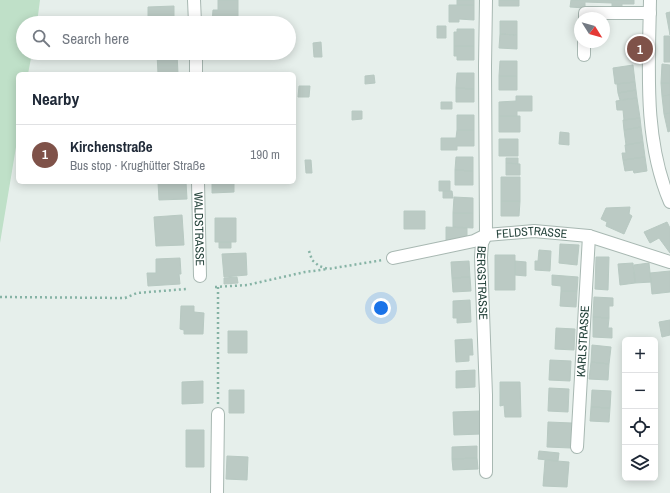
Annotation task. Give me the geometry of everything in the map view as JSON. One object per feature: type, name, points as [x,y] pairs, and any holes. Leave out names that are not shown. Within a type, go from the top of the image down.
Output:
[{"type":"street","points":[[194,0],[195,16]]},
{"type":"street","name":"BERGSTRASSE","points":[[486,0],[484,66],[486,235],[482,243],[481,256],[486,395],[486,472]]},
{"type":"street","points":[[650,0],[649,99],[652,130],[657,161],[670,202]]},
{"type":"street","points":[[610,13],[650,13]]},
{"type":"street","points":[[584,48],[584,55]]},
{"type":"street","points":[[196,60],[196,72]]},
{"type":"street","name":"WALDSTRASSE","points":[[198,184],[200,276]]},
{"type":"street","name":"FELDSTRASSE","points":[[393,258],[474,242],[486,235],[534,231],[589,236],[670,262]]},
{"type":"street","name":"KARLSTRASSE","points":[[577,447],[589,236]]},
{"type":"street","points":[[217,493],[218,414]]},
{"type":"path","points":[[309,251],[312,260],[318,266],[328,270]]},
{"type":"path","points":[[218,414],[217,287],[247,285],[305,272],[328,270],[393,258]]},
{"type":"path","points":[[0,298],[125,298],[137,293],[186,289]]},
{"type":"green space","points":[[0,0],[40,0],[38,16],[16,16],[16,60],[31,60],[28,72],[16,72],[16,147],[0,243]]},
{"type":"building","points":[[218,0],[238,0],[238,16],[212,16],[213,10],[218,10]]},
{"type":"building","points":[[457,0],[474,0],[474,5],[457,5]]},
{"type":"building","points":[[499,0],[519,0],[519,6],[499,6]]},
{"type":"building","points":[[571,0],[634,0],[634,4],[622,4],[622,10],[612,9],[612,3],[585,2],[585,8],[570,7]]},
{"type":"building","points":[[449,5],[474,5],[474,20],[459,19],[459,22],[449,22]]},
{"type":"building","points":[[174,6],[174,16],[148,16],[148,7]]},
{"type":"building","points":[[670,12],[670,35],[666,13]]},
{"type":"building","points":[[500,21],[517,21],[517,35],[500,34]]},
{"type":"building","points":[[437,26],[446,26],[446,38],[437,38]]},
{"type":"building","points":[[457,29],[474,29],[474,46],[454,46],[454,32],[457,32]]},
{"type":"building","points":[[500,34],[517,35],[517,49],[499,48]]},
{"type":"building","points":[[664,36],[670,36],[670,62],[664,62]]},
{"type":"building","points":[[321,42],[322,57],[314,57],[313,43]]},
{"type":"building","points":[[454,46],[474,46],[474,60],[457,60],[457,56],[454,56]]},
{"type":"building","points":[[157,60],[177,60],[178,72],[158,72]]},
{"type":"building","points":[[500,61],[517,61],[517,76],[499,76]]},
{"type":"building","points":[[662,64],[670,65],[670,83],[661,83]]},
{"type":"building","points":[[633,65],[635,82],[615,84],[613,68]]},
{"type":"building","points":[[457,73],[474,73],[474,89],[456,88]]},
{"type":"building","points":[[374,75],[375,83],[365,84],[365,76]]},
{"type":"building","points":[[499,76],[517,76],[517,90],[499,90]]},
{"type":"building","points":[[635,82],[636,90],[618,93],[617,84]]},
{"type":"building","points":[[661,83],[670,83],[670,95],[662,96]]},
{"type":"building","points":[[299,86],[310,86],[309,97],[298,97]]},
{"type":"building","points":[[456,88],[474,89],[474,102],[456,102]]},
{"type":"building","points":[[636,90],[637,98],[620,100],[618,93]]},
{"type":"building","points":[[670,95],[670,113],[664,114],[662,96]]},
{"type":"building","points":[[516,96],[532,96],[532,111],[517,111],[517,116],[499,116],[499,102],[516,101]]},
{"type":"building","points":[[637,98],[640,118],[624,120],[623,110],[617,110],[616,101]]},
{"type":"building","points":[[441,102],[452,102],[452,109],[441,109]]},
{"type":"building","points":[[352,111],[362,111],[362,119],[352,120]]},
{"type":"building","points":[[670,113],[670,131],[668,132],[664,114]]},
{"type":"building","points":[[457,115],[474,115],[474,130],[457,130]]},
{"type":"building","points":[[499,116],[520,116],[520,132],[499,132]]},
{"type":"building","points":[[640,118],[641,127],[624,130],[623,120]]},
{"type":"building","points":[[641,127],[643,142],[626,145],[624,130]]},
{"type":"building","points":[[457,130],[474,130],[474,146],[457,146],[457,150],[441,150],[441,138],[456,138]]},
{"type":"building","points":[[560,132],[569,133],[569,145],[559,144]]},
{"type":"building","points":[[499,139],[518,139],[518,156],[499,156]]},
{"type":"building","points":[[643,142],[645,157],[623,160],[622,153],[626,153],[625,145]]},
{"type":"building","points":[[456,157],[473,157],[473,171],[455,170]]},
{"type":"building","points":[[645,157],[647,171],[634,173],[633,170],[625,171],[623,160]]},
{"type":"building","points":[[506,158],[518,158],[518,164],[506,163]]},
{"type":"building","points":[[305,160],[311,160],[312,173],[306,173]]},
{"type":"building","points":[[506,163],[520,164],[520,175],[506,175]]},
{"type":"building","points":[[455,170],[473,171],[473,185],[455,185]]},
{"type":"building","points":[[501,177],[520,177],[520,201],[501,201]]},
{"type":"building","points":[[439,181],[450,181],[450,191],[439,191]]},
{"type":"building","points":[[158,184],[186,184],[187,199],[159,200]]},
{"type":"building","points":[[212,184],[234,184],[234,192],[212,193]]},
{"type":"building","points":[[443,191],[452,191],[453,198],[443,198]]},
{"type":"building","points":[[454,197],[473,198],[473,213],[453,213]]},
{"type":"building","points":[[501,201],[520,201],[519,216],[501,216]]},
{"type":"building","points":[[630,207],[629,214],[632,216],[624,234],[606,226],[607,222],[601,219],[606,208]]},
{"type":"building","points":[[404,211],[425,211],[425,229],[404,229]]},
{"type":"building","points":[[453,213],[473,213],[473,228],[453,227]]},
{"type":"building","points":[[182,215],[184,245],[156,246],[154,217]]},
{"type":"building","points":[[215,218],[236,218],[236,242],[215,242]]},
{"type":"building","points":[[667,222],[670,228],[670,253],[659,238],[650,243],[644,232]]},
{"type":"building","points":[[446,227],[467,228],[467,238],[455,241],[455,239],[446,240]]},
{"type":"building","points":[[219,242],[231,242],[231,248],[219,248]]},
{"type":"building","points":[[560,244],[579,245],[577,265],[559,263]]},
{"type":"building","points":[[539,250],[551,251],[550,271],[535,270],[535,261],[538,261]]},
{"type":"building","points":[[246,253],[247,275],[224,277],[222,254]]},
{"type":"building","points":[[495,255],[515,255],[515,290],[495,290]]},
{"type":"building","points":[[596,257],[609,257],[608,290],[595,289]]},
{"type":"building","points":[[180,258],[180,284],[148,286],[147,273],[156,273],[156,259]]},
{"type":"building","points":[[469,261],[470,277],[452,278],[451,262]]},
{"type":"building","points":[[515,261],[526,262],[526,276],[515,275]]},
{"type":"building","points":[[633,263],[635,283],[620,285],[618,264]]},
{"type":"building","points":[[649,263],[651,282],[635,283],[634,265]]},
{"type":"building","points":[[670,271],[670,292],[652,294],[650,273]]},
{"type":"building","points":[[552,275],[578,277],[577,291],[561,291],[561,286],[552,285]]},
{"type":"building","points":[[237,277],[238,283],[224,284],[224,278]]},
{"type":"building","points":[[470,277],[471,291],[453,292],[452,278]]},
{"type":"building","points":[[561,291],[577,291],[576,307],[560,306]]},
{"type":"building","points":[[594,297],[613,298],[613,306],[609,306],[609,318],[593,317]]},
{"type":"building","points":[[470,300],[471,322],[457,323],[457,318],[453,318],[453,301]]},
{"type":"building","points":[[181,306],[194,306],[194,312],[204,313],[203,334],[184,334],[184,330],[180,329]]},
{"type":"building","points":[[593,317],[609,318],[608,328],[612,328],[612,338],[593,337]]},
{"type":"building","points":[[670,320],[670,335],[662,337],[659,322]]},
{"type":"building","points":[[556,328],[575,329],[574,350],[555,349]]},
{"type":"building","points":[[228,331],[247,331],[247,353],[228,353]]},
{"type":"building","points":[[472,339],[473,355],[469,355],[469,361],[456,362],[455,340]]},
{"type":"building","points":[[592,345],[611,347],[609,364],[591,362]]},
{"type":"building","points":[[550,360],[571,361],[570,381],[549,380]]},
{"type":"building","points":[[591,362],[609,364],[608,380],[589,379]]},
{"type":"building","points":[[475,370],[475,387],[456,388],[456,371]]},
{"type":"building","points":[[203,381],[203,403],[182,404],[182,382]]},
{"type":"building","points":[[500,382],[520,382],[521,417],[505,417],[504,405],[500,406]]},
{"type":"building","points":[[549,388],[569,389],[568,412],[548,411]]},
{"type":"building","points":[[229,390],[244,390],[244,413],[229,413]]},
{"type":"building","points":[[592,390],[611,391],[610,408],[591,407]]},
{"type":"building","points":[[591,407],[610,408],[609,422],[590,421]]},
{"type":"building","points":[[480,411],[481,434],[454,435],[453,412]]},
{"type":"building","points":[[548,422],[572,423],[571,448],[547,447]]},
{"type":"building","points":[[186,430],[204,430],[204,467],[186,467]]},
{"type":"building","points":[[477,446],[477,458],[452,459],[452,447]]},
{"type":"building","points":[[539,451],[559,453],[558,461],[538,459]]},
{"type":"building","points":[[227,456],[248,457],[247,480],[226,479]]},
{"type":"building","points":[[477,458],[478,469],[453,470],[452,459]]},
{"type":"building","points":[[545,460],[569,462],[567,487],[543,486]]},
{"type":"place","name":"Kirchenstraße","points":[[640,49]]}]
